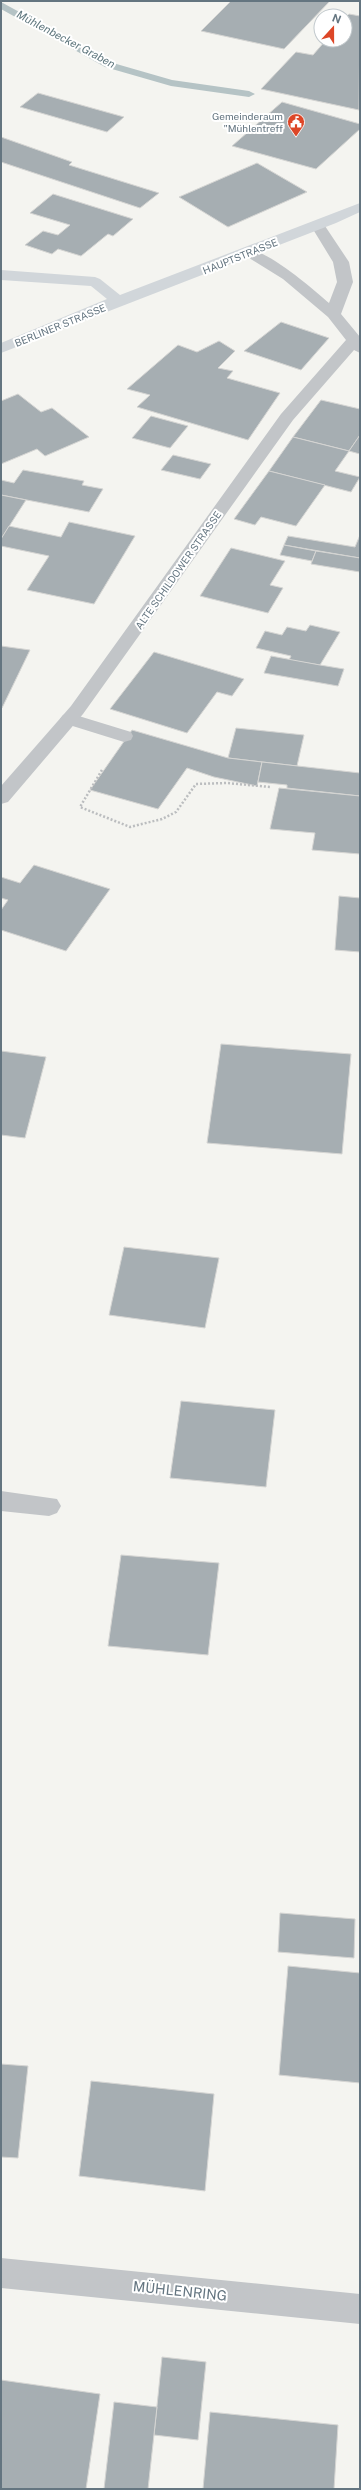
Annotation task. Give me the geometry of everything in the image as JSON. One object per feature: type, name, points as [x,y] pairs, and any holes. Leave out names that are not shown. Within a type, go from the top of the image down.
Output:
[{"type":"main road","name":"HAUPTSTRASSE","points":[[118,301],[249,253],[318,226],[360,207]]},
{"type":"main road","points":[[1,275],[95,282],[118,301]]},
{"type":"main road","name":"BERLINER STRASSE","points":[[1,348],[118,301]]},
{"type":"street","points":[[318,226],[341,262],[345,282],[333,314]]},
{"type":"street","points":[[249,253],[288,276],[333,314],[357,344]]},
{"type":"street","name":"ALTE SCHILDOWER STRASSE","points":[[1,798],[69,719],[123,648],[288,417],[357,344]]},
{"type":"street","points":[[69,719],[124,736]]},
{"type":"street","points":[[1,1501],[49,1506]]},
{"type":"street","name":"MÜHLENRING","points":[[1,2273],[360,2309]]},
{"type":"path","points":[[124,736],[80,807],[130,827],[162,820],[176,812],[196,784],[227,783],[270,786]]},
{"type":"building","points":[[231,1],[330,1],[323,8],[313,8],[313,19],[284,49],[201,31]]},
{"type":"building","points":[[353,15],[360,16],[359,110],[261,89],[296,52],[313,55],[319,48],[353,48]]},
{"type":"building","points":[[38,93],[124,117],[107,132],[20,107]]},
{"type":"building","name":"Gemeinderaum \"Mühlentreff","points":[[282,102],[360,124],[360,129],[316,169],[232,146]]},
{"type":"building","points":[[1,137],[72,162],[69,165],[159,193],[140,208],[1,162]]},
{"type":"building","points":[[257,163],[307,192],[228,227],[179,197]]},
{"type":"building","points":[[53,194],[133,219],[113,236],[108,234],[81,256],[58,249],[52,254],[25,245],[43,231],[58,235],[70,225],[30,213]]},
{"type":"building","points":[[281,322],[329,338],[301,370],[244,351]]},
{"type":"building","points":[[219,341],[235,351],[218,368],[233,371],[227,378],[280,393],[248,440],[137,407],[150,395],[127,389],[178,345],[197,352]]},
{"type":"building","points":[[18,394],[41,412],[52,408],[89,437],[45,456],[37,449],[1,464],[1,401]]},
{"type":"building","points":[[321,400],[360,409],[360,435],[349,451],[293,437]]},
{"type":"building","points":[[151,416],[188,426],[170,448],[132,438]]},
{"type":"building","points":[[360,435],[360,454],[349,451]]},
{"type":"building","points":[[293,437],[349,451],[335,471],[360,477],[351,492],[269,471]]},
{"type":"building","points":[[173,455],[211,464],[200,479],[161,470]]},
{"type":"building","points":[[23,470],[84,481],[82,485],[103,489],[89,512],[1,495],[1,480],[14,483]]},
{"type":"building","points":[[269,471],[325,485],[296,526],[261,517],[255,525],[234,519]]},
{"type":"building","points":[[1,495],[26,500],[1,539]]},
{"type":"building","points":[[69,522],[135,536],[94,604],[27,590],[49,556],[1,546],[1,539],[9,526],[61,537]]},
{"type":"building","points":[[360,535],[360,558],[284,545],[288,536],[355,547]]},
{"type":"building","points":[[284,545],[316,551],[312,561],[280,555]]},
{"type":"building","points":[[231,548],[285,561],[270,585],[283,588],[268,613],[200,596]]},
{"type":"building","points":[[316,551],[360,558],[360,572],[311,564]]},
{"type":"building","points":[[310,625],[340,632],[320,665],[289,660],[291,656],[256,648],[265,631],[282,635],[287,627],[306,631]]},
{"type":"building","points":[[1,646],[30,650],[2,708],[1,708]]},
{"type":"building","points":[[154,652],[244,679],[232,696],[217,692],[187,733],[110,709]]},
{"type":"building","points":[[271,656],[344,669],[338,686],[264,673]]},
{"type":"building","points":[[236,728],[304,735],[297,766],[228,758]]},
{"type":"building","points":[[132,730],[228,758],[262,762],[257,786],[214,777],[187,768],[158,809],[90,790]]},
{"type":"building","points":[[262,762],[360,773],[360,796],[287,788],[287,785],[258,782]]},
{"type":"building","points":[[279,788],[360,796],[360,854],[312,850],[315,833],[270,829]]},
{"type":"building","points":[[34,865],[110,889],[66,951],[1,930],[1,910],[8,900],[1,898],[1,877],[20,883]]},
{"type":"building","points":[[339,896],[360,898],[360,952],[335,950]]},
{"type":"building","points":[[221,1044],[351,1054],[342,1154],[207,1143]]},
{"type":"building","points":[[1,1051],[46,1057],[25,1138],[1,1135]]},
{"type":"building","points":[[124,1247],[219,1258],[205,1328],[109,1315]]},
{"type":"building","points":[[181,1401],[275,1410],[266,1487],[170,1478]]},
{"type":"building","points":[[121,1555],[219,1563],[208,1655],[108,1646]]},
{"type":"building","points":[[280,1913],[355,1919],[354,1958],[278,1952]]},
{"type":"building","points":[[288,1966],[360,1973],[360,2083],[279,2075]]},
{"type":"building","points":[[1,2064],[28,2066],[18,2158],[1,2157]]},
{"type":"building","points":[[91,2081],[214,2094],[205,2191],[79,2176]]},
{"type":"building","points":[[162,2357],[206,2362],[198,2440],[154,2435]]},
{"type":"building","points":[[1,2380],[100,2394],[86,2489],[1,2489]]},
{"type":"building","points":[[114,2402],[157,2407],[148,2489],[104,2489]]},
{"type":"building","points":[[210,2412],[338,2425],[334,2489],[203,2489]]},
{"type":"waterway","name":"Mühlenbecker Graben","points":[[1,5],[109,65],[171,83],[249,94]]},
{"type":"place","name":"Gemeinderaum \"Mühlentreff","points":[[296,137]]}]
